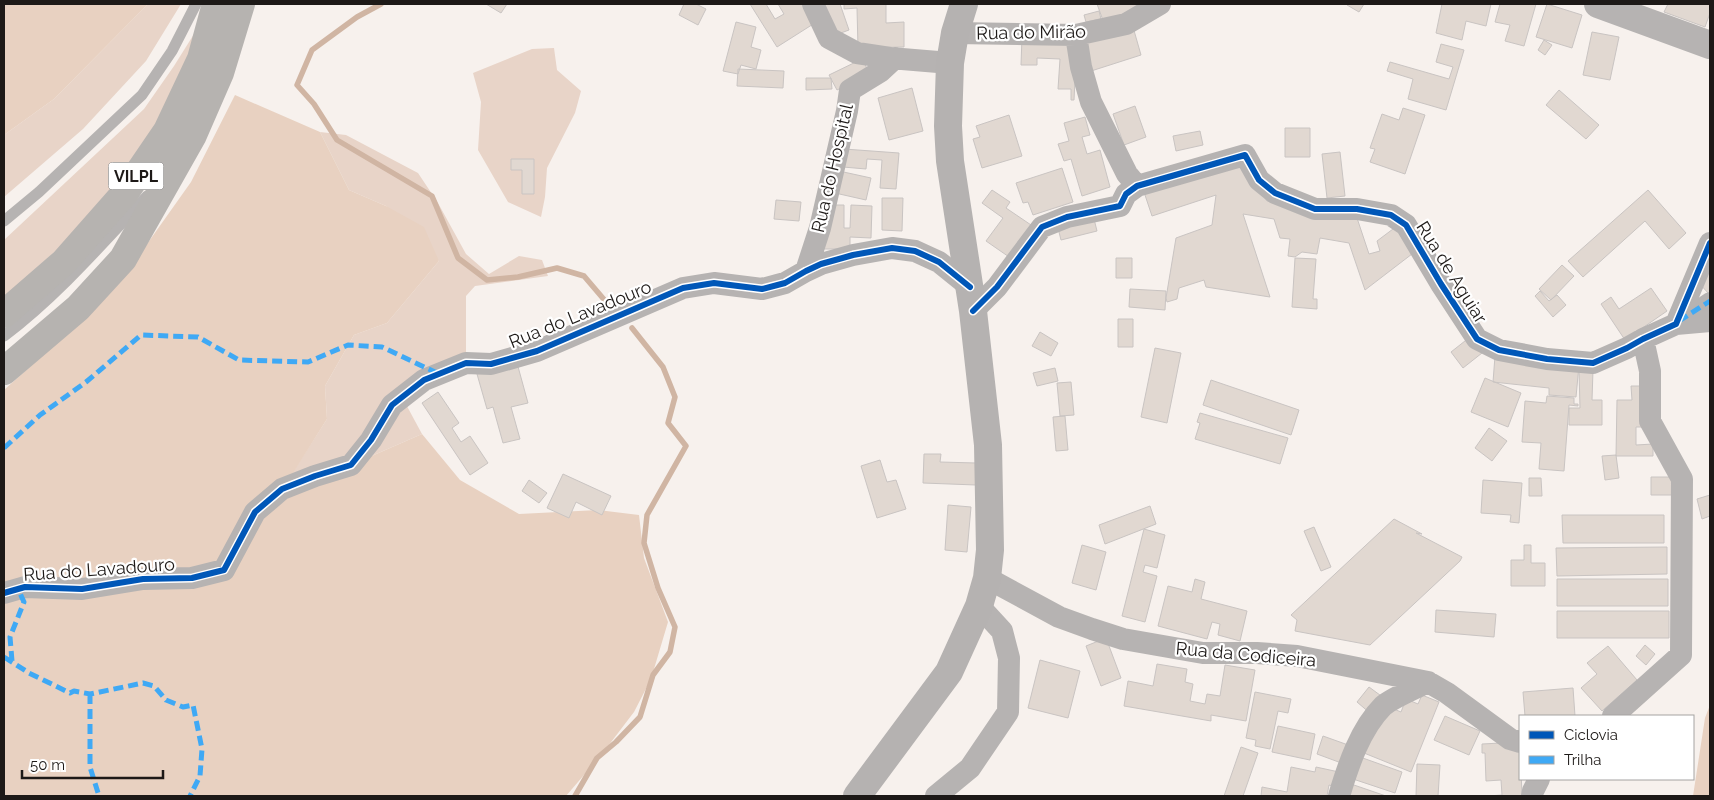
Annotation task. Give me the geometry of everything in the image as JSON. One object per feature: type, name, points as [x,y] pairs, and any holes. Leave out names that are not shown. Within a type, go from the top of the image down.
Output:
[{"type":"highway","name":"VILPL","points":[[4,314],[64,262],[124,194],[135,178],[167,130],[201,59],[216,4]]},
{"type":"highway","name":"VILPL","points":[[4,372],[78,308],[123,259],[174,166],[193,136],[220,73],[241,4]]},
{"type":"main road","points":[[857,796],[949,672],[980,606],[987,578],[990,550],[988,445],[971,299],[950,161],[948,126],[950,64],[954,33],[964,4]]},
{"type":"street","name":"Rua do Mirão","points":[[954,33],[1076,35],[1126,24],[1160,4]]},
{"type":"street","points":[[1598,4],[1710,45]]},
{"type":"street","points":[[813,5],[829,38],[857,53],[950,64]]},
{"type":"street","points":[[971,299],[983,302],[997,287],[1042,227],[1068,218],[1120,206],[1126,194],[1137,186],[1128,174],[1091,102],[1081,67],[1076,35]]},
{"type":"street","name":"Rua do Hospital","points":[[806,271],[820,228],[847,111],[850,90],[881,71],[896,58]]},
{"type":"street","name":"Rua de Aguiar","points":[[1137,186],[1245,155],[1259,180],[1275,193],[1315,209],[1357,209],[1391,215],[1406,225],[1477,339],[1499,350],[1547,359],[1593,362],[1676,324],[1710,321]]},
{"type":"street","points":[[1676,324],[1710,243]]},
{"type":"street","name":"Rua do Lavadouro","points":[[4,593],[25,588],[82,588],[143,579],[192,578],[224,570],[255,512],[282,489],[351,465],[371,440],[392,405],[424,380],[466,363],[491,364],[537,351],[683,288],[714,283],[762,289],[785,283],[821,264],[853,255],[892,248],[915,251],[939,262],[971,299]]},
{"type":"street","points":[[1676,324],[1710,301]]},
{"type":"street","points":[[1614,715],[1681,655],[1682,479],[1650,421],[1650,371],[1643,338]]},
{"type":"street","name":"Rua da Codiceira","points":[[987,578],[1059,617],[1092,630],[1123,639],[1203,653],[1257,653],[1297,656],[1428,682],[1447,693],[1510,739],[1519,742]]},
{"type":"street","points":[[936,796],[970,768],[1008,712],[1009,658],[1002,631],[980,606]]},
{"type":"street","points":[[1339,796],[1358,744],[1370,722],[1385,705],[1428,682]]},
{"type":"street","points":[[1532,796],[1532,791],[1538,780]]},
{"type":"lane","name":"VILPL","points":[[4,222],[65,168],[142,95],[172,51],[196,4]]},
{"type":"lane","name":"VILPL","points":[[4,336],[81,266],[174,166]]},
{"type":"shaded area","points":[[4,4],[148,4],[54,99],[4,135]]},
{"type":"shaded area","points":[[148,4],[181,4],[146,61],[83,129],[4,197],[4,135],[54,99]]},
{"type":"shaded area","points":[[204,18],[179,85],[139,158],[91,219],[4,298],[4,240],[144,109]]},
{"type":"shaded area","points":[[554,48],[557,70],[581,91],[575,113],[547,168],[545,197],[541,217],[508,202],[478,150],[481,102],[473,73],[532,49]]},
{"type":"shaded area","points":[[235,95],[320,132],[349,190],[386,206],[424,227],[439,261],[387,323],[354,335],[325,386],[327,419],[283,489],[351,465],[422,434],[460,480],[519,514],[598,510],[639,515],[644,558],[668,622],[651,679],[634,712],[602,754],[566,796],[4,796],[4,390],[61,339],[130,268],[191,182]]},
{"type":"shaded area","points":[[320,132],[346,135],[418,173],[438,203],[466,254],[489,274],[519,256],[542,260],[548,276],[475,286],[466,296],[466,363],[402,397],[422,434],[351,465],[282,489],[327,419],[325,386],[354,335],[387,323],[439,261],[386,206],[349,190]]},
{"type":"shaded area","points":[[1710,705],[1710,796],[1693,796],[1705,718]]},
{"type":"building","points":[[486,4],[507,4],[501,13]]},
{"type":"building","points":[[684,4],[696,4],[706,9],[698,25],[679,15]]},
{"type":"building","points":[[750,4],[766,4],[775,19],[784,14],[778,4],[807,4],[818,21],[777,47]]},
{"type":"building","points":[[819,4],[840,4],[849,30],[830,37]]},
{"type":"building","points":[[844,4],[886,4],[886,23],[904,22],[904,47],[858,48],[857,8],[844,9]]},
{"type":"building","points":[[1097,4],[1143,4],[1104,23]]},
{"type":"building","points":[[1348,4],[1364,4],[1359,12]]},
{"type":"building","points":[[1442,4],[1491,4],[1486,26],[1466,21],[1462,40],[1436,33]]},
{"type":"building","points":[[1500,4],[1536,4],[1524,46],[1505,41],[1510,25],[1495,22]]},
{"type":"building","points":[[1547,4],[1582,15],[1572,48],[1536,37]]},
{"type":"building","points":[[1668,4],[1710,4],[1710,13],[1705,27],[1664,12]]},
{"type":"building","points":[[1099,11],[1101,19],[1086,22],[1084,15]]},
{"type":"building","points":[[736,22],[756,27],[751,47],[761,50],[756,69],[741,65],[738,74],[723,71]]},
{"type":"building","points":[[1133,27],[1141,55],[1088,72],[1079,43]]},
{"type":"building","points":[[1592,32],[1619,37],[1610,80],[1583,75]]},
{"type":"building","points":[[1022,37],[1077,39],[1074,100],[1071,100],[1071,89],[1058,89],[1060,59],[1037,58],[1037,65],[1021,65]]},
{"type":"building","points":[[1544,40],[1552,45],[1545,55],[1538,50]]},
{"type":"building","points":[[1441,44],[1464,50],[1446,110],[1408,99],[1413,79],[1387,71],[1390,62],[1449,79],[1453,67],[1436,62]]},
{"type":"building","points":[[862,59],[870,74],[837,90],[829,75]]},
{"type":"building","points":[[738,69],[784,71],[783,88],[737,86]]},
{"type":"building","points":[[806,78],[831,78],[832,89],[806,90]]},
{"type":"building","points":[[912,88],[923,131],[889,140],[878,98]]},
{"type":"building","points":[[1559,90],[1599,125],[1586,139],[1546,105]]},
{"type":"building","points":[[1135,106],[1146,137],[1124,145],[1113,114]]},
{"type":"building","points":[[1403,108],[1425,115],[1405,174],[1370,162],[1375,149],[1370,148],[1382,114],[1399,120]]},
{"type":"building","points":[[1009,115],[1022,156],[982,168],[973,139],[980,137],[976,126]]},
{"type":"building","points":[[1085,117],[1090,135],[1082,137],[1087,154],[1100,150],[1110,187],[1082,196],[1071,159],[1064,161],[1058,144],[1069,141],[1064,123]]},
{"type":"building","points":[[1285,128],[1310,128],[1310,157],[1285,157]]},
{"type":"building","points":[[1200,131],[1203,145],[1176,151],[1173,136]]},
{"type":"building","points":[[844,149],[899,153],[896,189],[880,188],[882,160],[867,159],[866,169],[843,167]]},
{"type":"building","points":[[1340,152],[1345,196],[1327,198],[1322,154]]},
{"type":"building","points":[[511,159],[534,159],[534,194],[522,194],[522,170],[511,170]]},
{"type":"building","points":[[1237,161],[1267,201],[1356,215],[1369,254],[1380,251],[1377,241],[1401,223],[1412,254],[1365,290],[1349,243],[1320,238],[1317,254],[1302,252],[1295,257],[1288,256],[1290,239],[1280,238],[1274,219],[1243,214],[1270,297],[1206,287],[1204,280],[1179,288],[1177,299],[1167,302],[1166,298],[1176,238],[1212,225],[1216,195],[1152,216],[1144,192]]},
{"type":"building","points":[[1062,168],[1073,202],[1033,215],[1028,202],[1023,203],[1016,183]]},
{"type":"building","points":[[839,171],[871,178],[866,200],[835,193]]},
{"type":"building","points":[[992,190],[1010,202],[1006,208],[1034,227],[1012,259],[986,241],[1003,218],[982,203]]},
{"type":"building","points":[[1648,190],[1686,233],[1669,249],[1645,221],[1583,277],[1568,261]]},
{"type":"building","points":[[882,198],[903,198],[902,231],[882,230]]},
{"type":"building","points":[[776,200],[801,202],[799,221],[774,219]]},
{"type":"building","points":[[824,205],[844,205],[844,228],[850,228],[851,205],[872,206],[871,238],[850,237],[850,249],[823,249]]},
{"type":"building","points":[[1093,215],[1097,231],[1061,240],[1057,224]]},
{"type":"building","points":[[1710,254],[1710,295],[1697,281]]},
{"type":"building","points":[[1116,258],[1132,258],[1132,278],[1116,278]]},
{"type":"building","points":[[1295,258],[1316,259],[1313,299],[1317,299],[1317,309],[1292,307]]},
{"type":"building","points":[[1562,265],[1574,276],[1551,300],[1539,289]]},
{"type":"building","points":[[1651,288],[1667,311],[1625,340],[1601,304],[1611,297],[1619,309]]},
{"type":"building","points":[[1130,289],[1166,291],[1165,310],[1129,307]]},
{"type":"building","points":[[1540,291],[1549,301],[1557,295],[1566,305],[1553,317],[1535,296]]},
{"type":"building","points":[[1118,319],[1133,319],[1133,347],[1118,347]]},
{"type":"building","points":[[1040,332],[1058,343],[1051,356],[1032,346]]},
{"type":"building","points":[[1470,337],[1482,353],[1463,368],[1451,352]]},
{"type":"building","points":[[1155,348],[1181,353],[1167,423],[1141,417]]},
{"type":"building","points":[[1495,356],[1579,365],[1576,397],[1549,395],[1549,388],[1493,382]]},
{"type":"building","points":[[517,363],[528,403],[511,407],[520,439],[503,443],[493,407],[487,409],[477,374]]},
{"type":"building","points":[[1055,368],[1058,381],[1037,386],[1033,373]]},
{"type":"building","points":[[1579,370],[1593,370],[1592,400],[1602,400],[1602,425],[1569,425],[1569,408],[1580,408]]},
{"type":"building","points":[[1485,378],[1521,393],[1508,427],[1471,412]]},
{"type":"building","points":[[1211,380],[1299,410],[1291,435],[1203,405]]},
{"type":"building","points":[[1071,382],[1074,415],[1060,416],[1057,383]]},
{"type":"building","points":[[1631,386],[1645,386],[1644,427],[1636,427],[1636,445],[1653,444],[1653,456],[1616,456],[1617,400],[1632,400]]},
{"type":"building","points":[[438,392],[459,423],[452,428],[461,442],[470,436],[488,463],[470,475],[422,403]]},
{"type":"building","points":[[1547,396],[1574,398],[1574,404],[1578,404],[1578,406],[1569,405],[1564,471],[1539,469],[1541,443],[1522,442],[1525,401],[1546,403]]},
{"type":"building","points":[[1200,413],[1288,438],[1280,464],[1195,439],[1200,423],[1197,422]]},
{"type":"building","points":[[1065,416],[1068,450],[1056,451],[1053,417]]},
{"type":"building","points":[[1489,428],[1507,441],[1492,461],[1475,448]]},
{"type":"building","points":[[924,454],[941,454],[940,462],[976,463],[976,485],[923,483]]},
{"type":"building","points":[[1616,455],[1619,478],[1605,480],[1602,456]]},
{"type":"building","points":[[880,460],[887,482],[896,480],[906,509],[877,518],[861,466]]},
{"type":"building","points":[[563,474],[611,496],[602,515],[576,502],[569,518],[547,508]]},
{"type":"building","points":[[1651,477],[1674,477],[1674,495],[1651,495]]},
{"type":"building","points":[[1529,478],[1541,478],[1542,496],[1529,496]]},
{"type":"building","points":[[529,480],[547,493],[539,503],[522,491]]},
{"type":"building","points":[[1483,480],[1522,483],[1519,523],[1510,522],[1511,515],[1481,513]]},
{"type":"building","points":[[1710,495],[1710,516],[1702,519],[1697,499]]},
{"type":"building","points":[[948,505],[971,507],[967,552],[945,550]]},
{"type":"building","points":[[1150,506],[1156,524],[1105,544],[1099,525]]},
{"type":"building","points":[[1562,515],[1664,515],[1664,543],[1563,543]]},
{"type":"building","points":[[1394,519],[1462,557],[1460,561],[1370,645],[1295,631],[1297,620],[1291,615]]},
{"type":"building","points":[[1314,527],[1331,567],[1321,571],[1304,531]]},
{"type":"building","points":[[1144,529],[1165,535],[1157,568],[1145,565],[1143,572],[1157,576],[1145,622],[1122,616]]},
{"type":"building","points":[[1082,545],[1106,552],[1096,590],[1072,583]]},
{"type":"building","points":[[1524,545],[1531,545],[1531,563],[1545,563],[1545,586],[1511,586],[1511,560],[1524,560]]},
{"type":"building","points":[[1667,547],[1667,574],[1557,576],[1556,548]]},
{"type":"building","points":[[1195,579],[1205,582],[1201,599],[1247,611],[1240,641],[1218,635],[1220,624],[1212,622],[1207,639],[1158,626],[1168,586],[1192,592]]},
{"type":"building","points":[[1557,579],[1668,579],[1668,606],[1557,606]]},
{"type":"building","points":[[1436,610],[1496,614],[1494,637],[1435,632]]},
{"type":"building","points":[[1557,611],[1669,611],[1669,638],[1557,638]]},
{"type":"building","points":[[1106,638],[1121,678],[1101,686],[1086,646]]},
{"type":"building","points":[[1645,645],[1655,654],[1646,665],[1636,656]]},
{"type":"building","points":[[1608,646],[1637,680],[1602,711],[1581,688],[1597,674],[1587,663]]},
{"type":"building","points":[[1040,660],[1080,671],[1068,718],[1028,708]]},
{"type":"building","points":[[1157,664],[1187,669],[1185,682],[1193,684],[1190,701],[1205,704],[1207,694],[1220,696],[1225,665],[1255,670],[1246,721],[1211,715],[1211,721],[1124,706],[1128,681],[1153,686]]},
{"type":"building","points":[[1369,687],[1384,698],[1371,714],[1357,702]]},
{"type":"building","points":[[1573,688],[1575,715],[1525,715],[1523,692]]},
{"type":"building","points":[[1255,692],[1291,699],[1288,713],[1278,711],[1270,749],[1255,746],[1256,740],[1246,738]]},
{"type":"building","points":[[1422,695],[1439,702],[1411,772],[1364,753],[1384,705],[1401,712],[1406,699],[1418,704]]},
{"type":"building","points":[[1445,716],[1480,731],[1469,755],[1434,740]]},
{"type":"building","points":[[1278,726],[1315,734],[1310,760],[1272,752]]},
{"type":"building","points":[[1323,736],[1351,746],[1344,764],[1317,754]]},
{"type":"building","points":[[1519,742],[1519,780],[1521,780],[1522,796],[1488,796],[1502,795],[1501,780],[1486,781],[1485,753],[1482,753],[1482,744]]},
{"type":"building","points":[[1241,747],[1258,753],[1243,796],[1224,796]]},
{"type":"building","points":[[1360,757],[1402,772],[1395,793],[1353,779]]},
{"type":"building","points":[[1417,764],[1440,765],[1438,796],[1416,796]]},
{"type":"building","points":[[1291,767],[1315,772],[1316,767],[1339,772],[1336,787],[1329,785],[1327,796],[1261,796],[1262,787],[1287,792]]},
{"type":"building","points":[[1351,784],[1386,796],[1347,796]]},
{"type":"waterway","points":[[381,4],[357,17],[312,50],[297,85],[314,104],[337,140],[432,196],[458,258],[487,280],[518,277],[557,268],[584,276],[607,303]]},
{"type":"waterway","points":[[575,796],[597,758],[616,742],[640,717],[653,675],[670,652],[675,627],[658,588],[644,543],[647,515],[686,446],[668,423],[675,397],[663,367],[632,328]]},
{"type":"marked path","points":[[1679,321],[1710,301]]},
{"type":"marked path","points":[[4,448],[40,415],[86,382],[141,335],[198,337],[239,360],[308,362],[348,345],[382,347],[439,374]]},
{"type":"marked path","points":[[12,661],[10,637],[24,602],[18,589]]},
{"type":"marked path","points":[[4,657],[29,673],[70,693],[74,691],[90,694],[143,683],[154,686],[166,700],[183,707],[193,705],[202,749],[200,776],[190,796]]},
{"type":"marked path","points":[[90,694],[90,767],[99,796]]},
{"type":"cycle path","points":[[973,311],[997,287],[1042,227],[1067,217],[1120,206],[1126,194],[1137,186],[1245,155],[1259,180],[1275,193],[1315,209],[1357,209],[1391,215],[1406,225],[1477,339],[1499,350],[1547,359],[1593,363],[1676,324],[1710,243]]},
{"type":"cycle path","points":[[4,593],[25,587],[82,589],[143,579],[192,578],[224,570],[255,512],[282,489],[351,465],[371,440],[392,405],[424,380],[466,363],[491,364],[537,351],[683,288],[714,283],[762,289],[785,283],[821,264],[853,255],[892,248],[915,251],[939,262],[970,287]]}]
